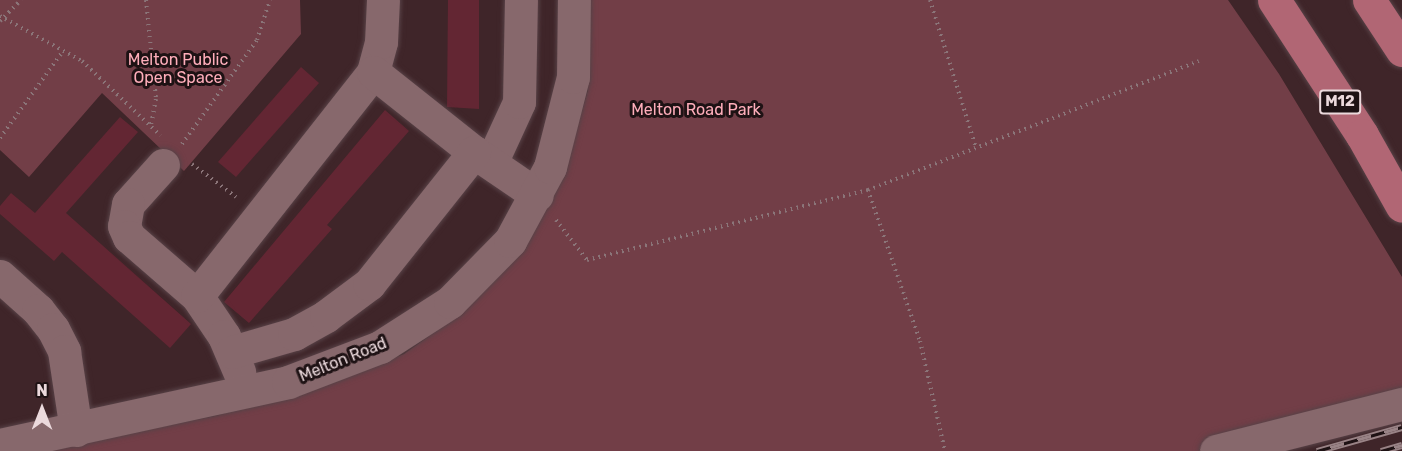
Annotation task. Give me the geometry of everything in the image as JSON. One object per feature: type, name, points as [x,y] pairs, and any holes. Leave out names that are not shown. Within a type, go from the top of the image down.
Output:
[{"type":"main road","name":"M12","points":[[1274,0],[1362,135],[1402,206]]},
{"type":"main road","points":[[1369,0],[1402,50]]},
{"type":"street","points":[[197,296],[373,72],[381,42],[383,0]]},
{"type":"street","points":[[232,352],[294,334],[326,316],[369,284],[482,158],[519,102],[521,0]]},
{"type":"street","name":"Melton Road","points":[[0,445],[246,393],[354,359],[428,319],[491,262],[510,241],[537,195],[568,109],[576,44],[574,0]]},
{"type":"street","points":[[373,72],[482,158],[537,195]]},
{"type":"street","points":[[170,158],[128,204],[124,226],[129,237],[197,296],[232,352],[246,393]]},
{"type":"street","points":[[0,276],[38,310],[53,329],[63,351],[76,430]]},
{"type":"street","points":[[1216,451],[1402,404]]},
{"type":"path","points":[[21,0],[1,18],[82,61],[151,126],[170,158],[261,216]]},
{"type":"path","points":[[146,0],[156,99],[151,126]]},
{"type":"path","points":[[170,158],[257,40],[270,0]]},
{"type":"path","points":[[930,0],[976,147]]},
{"type":"path","points":[[0,138],[63,51]]},
{"type":"path","points":[[537,195],[586,260],[868,190],[1199,61]]},
{"type":"path","points":[[868,190],[920,341],[945,451]]},
{"type":"green space","name":"Melton Public Open Space","points":[[0,0],[300,0],[301,34],[184,171],[102,93],[29,177],[0,150]]},
{"type":"green space","name":"Melton Road Park","points":[[591,0],[1228,0],[1279,74],[1402,277],[1402,417],[1283,451],[40,451],[215,416],[333,383],[404,354],[466,310],[511,262],[571,149],[588,90]]},
{"type":"building","points":[[448,0],[479,0],[479,109],[447,107]]},
{"type":"building","points":[[301,67],[319,83],[236,177],[218,162]]},
{"type":"building","points":[[385,110],[409,131],[327,225],[332,229],[249,323],[224,302]]},
{"type":"building","points":[[120,117],[138,132],[66,213],[191,324],[170,348],[62,252],[54,261],[0,214],[0,206],[11,193],[35,213]]},
{"type":"railway","points":[[1317,451],[1402,427]]},
{"type":"railway","points":[[1381,451],[1402,445]]}]
